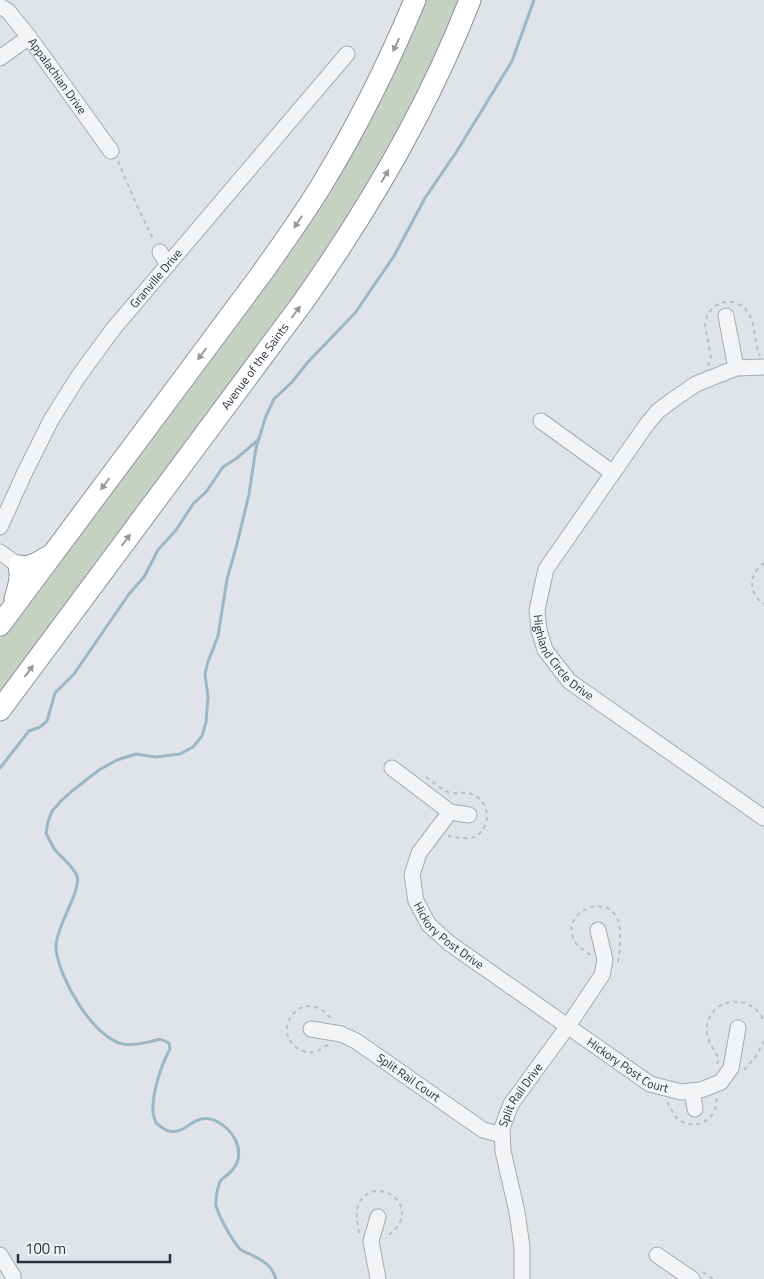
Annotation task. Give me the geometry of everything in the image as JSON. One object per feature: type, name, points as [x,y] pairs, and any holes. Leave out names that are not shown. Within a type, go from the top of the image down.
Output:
[{"type":"highway","points":[[0,625],[294,228],[352,133],[378,84],[415,0]]},
{"type":"highway","name":"Avenue of the Saints","points":[[0,710],[335,257],[379,187],[415,122],[444,63],[470,0]]},
{"type":"highway","points":[[14,607],[21,578],[19,566],[29,567],[53,553]]},
{"type":"street","name":"Appalachian Drive","points":[[0,6],[8,11],[29,37],[111,151]]},
{"type":"street","points":[[0,58],[29,37]]},
{"type":"street","name":"Granville Drive","points":[[0,527],[51,420],[162,255],[347,54]]},
{"type":"street","points":[[726,316],[736,368]]},
{"type":"street","name":"Highland Circle Drive","points":[[763,362],[736,368],[696,384],[658,411],[546,569],[537,610],[539,630],[545,650],[569,681],[764,818]]},
{"type":"street","points":[[541,420],[613,473]]},
{"type":"street","points":[[0,552],[19,566]]},
{"type":"street","points":[[392,768],[450,812],[470,815]]},
{"type":"street","name":"Hickory Post Drive","points":[[450,812],[419,852],[412,875],[416,900],[429,925],[449,943],[568,1026]]},
{"type":"street","name":"Split Rail Drive","points":[[522,1279],[522,1247],[517,1212],[503,1151],[502,1128],[511,1104],[568,1026],[602,975],[605,960],[598,930]]},
{"type":"street","name":"Hickory Post Court","points":[[568,1026],[650,1084],[681,1092],[701,1090],[721,1082],[731,1068],[738,1028]]},
{"type":"street","name":"Split Rail Court","points":[[311,1029],[341,1034],[356,1041],[483,1130],[502,1135]]},
{"type":"street","points":[[692,1091],[695,1109]]},
{"type":"street","points":[[378,1217],[371,1241],[378,1279]]},
{"type":"street","points":[[0,1255],[13,1279]]},
{"type":"street","points":[[657,1255],[692,1279]]},
{"type":"path","points":[[111,151],[119,163],[137,206],[162,255]]},
{"type":"path","points":[[704,370],[709,365],[710,358],[705,325],[706,320],[714,307],[724,302],[741,305],[749,313],[752,318],[759,355],[763,362]]},
{"type":"path","points":[[764,563],[755,573],[752,587],[756,596],[764,604]]},
{"type":"path","points":[[424,775],[448,792],[453,794],[463,792],[474,795],[486,807],[486,824],[480,833],[464,839],[446,836]]},
{"type":"path","points":[[714,1070],[718,1059],[709,1041],[707,1029],[710,1017],[718,1008],[728,1002],[741,1001],[757,1010],[764,1021]]},
{"type":"path","points":[[331,1044],[314,1052],[298,1049],[293,1045],[288,1036],[287,1025],[289,1019],[300,1008],[312,1006],[322,1010],[331,1019],[340,1022]]},
{"type":"path","points":[[742,1072],[756,1056],[764,1041]]},
{"type":"path","points":[[664,1099],[669,1104],[676,1118],[686,1124],[696,1124],[707,1120],[711,1116],[719,1093]]},
{"type":"green space","points":[[423,0],[463,0],[439,58],[351,222],[0,698],[0,638],[224,336]]},
{"type":"waterway","points":[[276,1279],[272,1270],[266,1264],[237,1245],[226,1228],[216,1206],[220,1182],[237,1163],[239,1151],[232,1134],[223,1125],[210,1119],[197,1120],[175,1132],[165,1130],[156,1123],[153,1113],[154,1096],[160,1071],[170,1049],[169,1043],[160,1039],[142,1043],[123,1044],[112,1039],[100,1031],[89,1019],[70,990],[58,960],[56,948],[60,930],[76,890],[77,876],[55,850],[46,833],[48,822],[52,811],[61,801],[99,770],[117,760],[136,754],[156,757],[180,754],[193,747],[202,736],[206,722],[208,697],[205,674],[218,636],[227,579],[249,494],[256,448],[266,416],[274,399],[355,313],[394,256],[425,198],[457,151],[512,61],[534,0]]},
{"type":"waterway","points":[[0,768],[29,731],[40,727],[47,721],[55,693],[74,674],[129,594],[144,577],[158,550],[176,530],[193,504],[206,492],[223,467],[258,440]]}]
